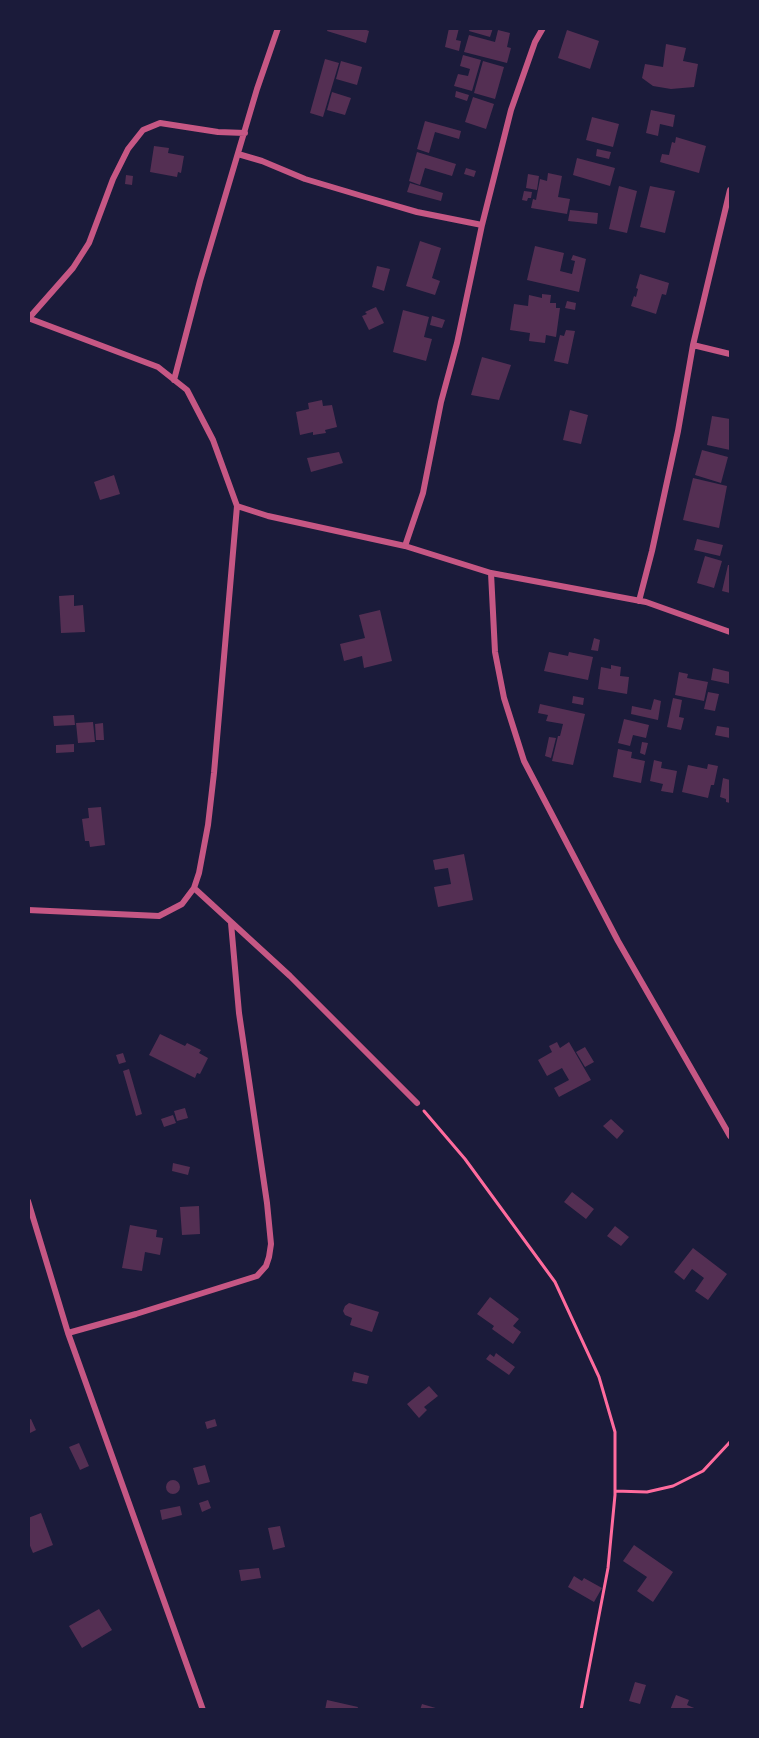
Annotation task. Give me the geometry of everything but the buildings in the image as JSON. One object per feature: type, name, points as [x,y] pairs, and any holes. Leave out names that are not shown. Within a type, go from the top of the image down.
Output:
[{"type":"street","points":[[174,380],[200,281],[278,28]]},
{"type":"street","points":[[405,546],[423,493],[441,402],[511,110],[535,42],[543,28]]},
{"type":"street","points":[[28,910],[159,915],[182,904],[194,888],[208,825],[214,773],[237,506],[213,440],[187,390],[158,367],[29,318],[73,268],[89,243],[113,179],[128,149],[143,130],[160,123],[206,131],[244,133]]},
{"type":"street","points":[[238,154],[262,161],[305,179],[417,212],[482,225]]},
{"type":"street","points":[[639,601],[678,431],[693,345],[730,190]]},
{"type":"street","points":[[693,345],[730,354]]},
{"type":"street","points":[[237,506],[268,516],[405,546],[490,573],[639,601],[730,632]]},
{"type":"street","points":[[490,573],[495,652],[504,698],[524,760],[618,940],[730,1136]]},
{"type":"street","points":[[194,888],[347,1032],[417,1103]]},
{"type":"street","points":[[68,1333],[257,1276],[266,1266],[271,1244],[267,1203],[239,1013],[231,923]]},
{"type":"street","points":[[29,1207],[68,1333],[203,1710]]},
{"type":"path","points":[[417,1103],[465,1159],[555,1282],[599,1377],[615,1432],[615,1491],[608,1568],[580,1710]]},
{"type":"path","points":[[615,1491],[647,1492],[673,1486],[703,1471],[730,1442]]}]
